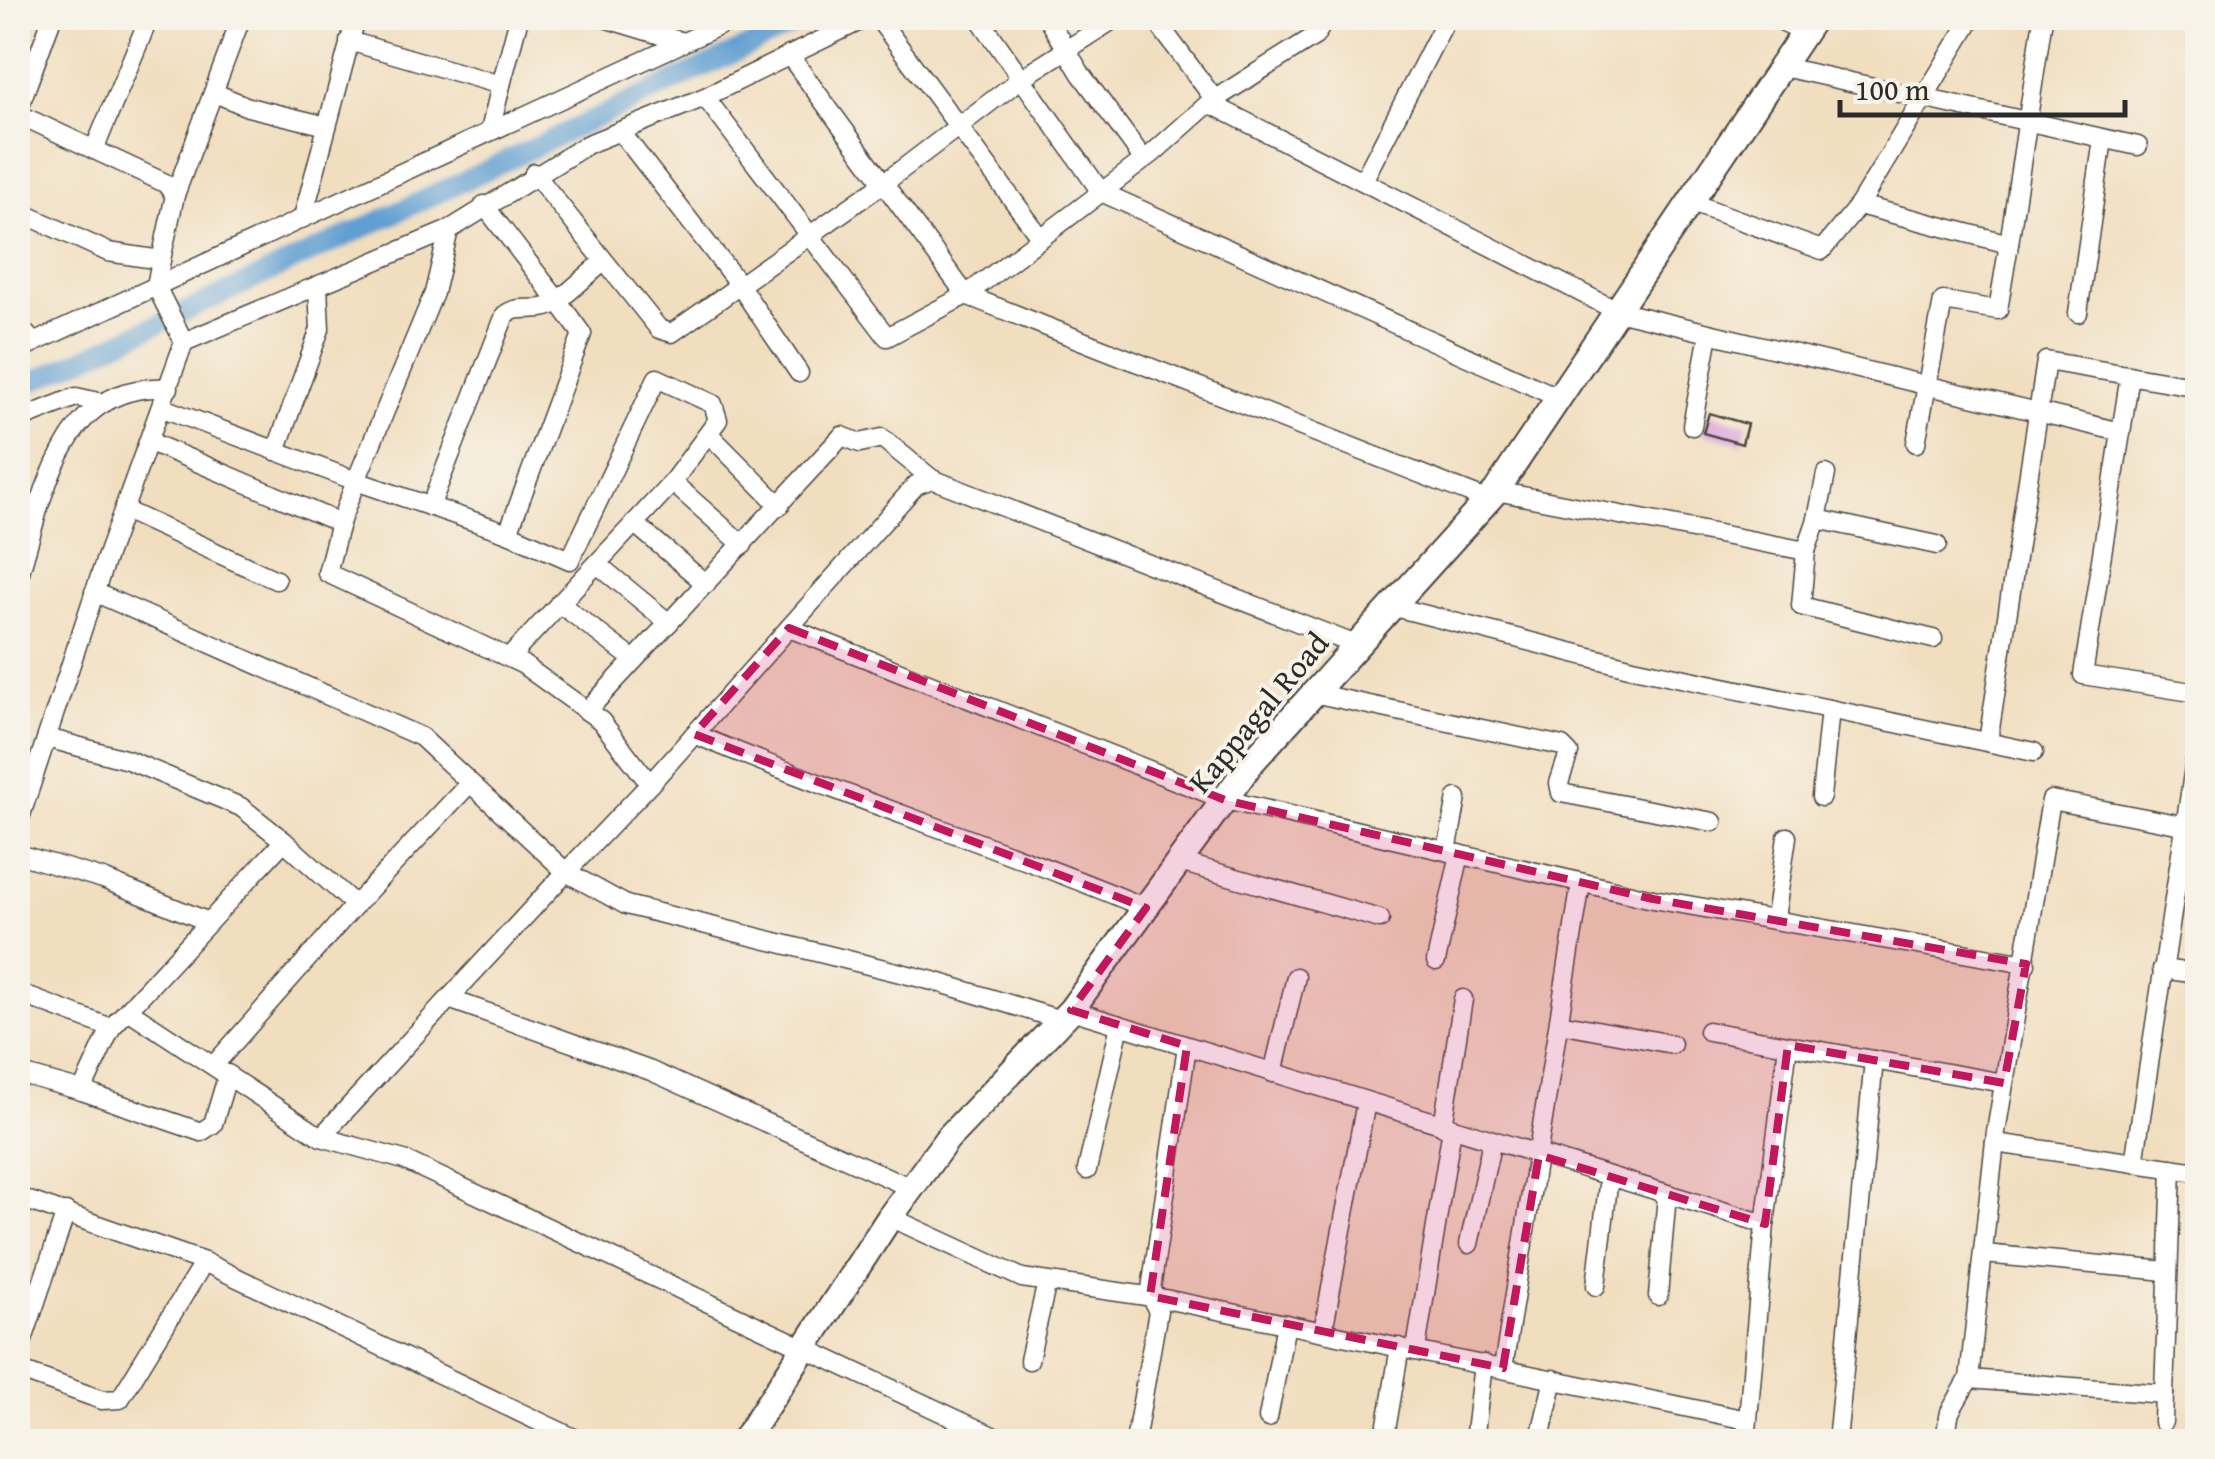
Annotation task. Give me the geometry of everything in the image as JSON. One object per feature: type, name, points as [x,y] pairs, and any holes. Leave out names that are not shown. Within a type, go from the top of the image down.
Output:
[{"type":"main road","name":"Kappagal Road","points":[[743,1442],[890,1217],[946,1140],[1066,1015],[1225,800],[1313,693],[1491,495],[1809,25]]},
{"type":"street","points":[[52,18],[18,112],[165,184],[175,196]]},
{"type":"street","points":[[94,150],[149,18]]},
{"type":"street","points":[[18,824],[94,592],[184,342],[156,286],[175,196],[241,18]]},
{"type":"street","points":[[303,217],[356,18]]},
{"type":"street","points":[[490,131],[518,18]]},
{"type":"street","points":[[604,18],[683,42]]},
{"type":"street","points":[[18,325],[25,346],[736,18]]},
{"type":"street","points":[[184,342],[449,230],[534,173],[620,131],[705,97],[866,18]]},
{"type":"street","points":[[878,18],[1041,238]]},
{"type":"street","points":[[979,18],[1101,192],[1557,396]]},
{"type":"street","points":[[1047,18],[1144,160]]},
{"type":"street","points":[[534,173],[602,263],[665,332],[678,331],[738,283],[884,184],[1022,78],[1116,18]]},
{"type":"street","points":[[1154,18],[1212,101],[1617,311],[2038,416],[2121,432]]},
{"type":"street","points":[[705,97],[887,337],[966,295],[1144,160],[1212,101],[1315,36],[1326,18]]},
{"type":"street","points":[[1363,181],[1447,18]]},
{"type":"street","points":[[1776,18],[1809,25]]},
{"type":"street","points":[[1692,203],[1822,250],[1859,205],[1972,18]]},
{"type":"street","points":[[1916,442],[1943,301],[1998,310],[2043,18]]},
{"type":"street","points":[[350,41],[501,85]]},
{"type":"street","points":[[789,55],[966,295],[1491,495],[1806,551]]},
{"type":"street","points":[[1783,67],[1924,102],[2138,146]]},
{"type":"street","points":[[215,93],[248,107],[327,126]]},
{"type":"street","points":[[620,131],[738,283],[799,373]]},
{"type":"street","points":[[2078,313],[2103,139]]},
{"type":"street","points":[[484,205],[582,334],[508,533]]},
{"type":"street","points":[[1859,205],[2009,244]]},
{"type":"street","points":[[18,212],[108,252],[161,260]]},
{"type":"street","points":[[449,230],[434,292],[340,523],[327,574],[510,657],[600,721],[650,784]]},
{"type":"street","points":[[430,506],[505,315],[514,309],[542,311],[602,263]]},
{"type":"street","points":[[276,451],[320,330],[318,286]]},
{"type":"street","points":[[1692,426],[1709,334]]},
{"type":"street","points":[[1988,742],[2046,361],[2198,387]]},
{"type":"street","points":[[2130,376],[2083,675],[2198,693]]},
{"type":"street","points":[[510,657],[672,482],[718,420],[712,404],[658,378],[570,560]]},
{"type":"street","points":[[18,580],[60,448],[102,404],[131,388],[169,388]]},
{"type":"street","points":[[18,420],[76,398],[102,404]]},
{"type":"street","points":[[162,408],[593,567],[669,623]]},
{"type":"street","points":[[709,434],[780,506]]},
{"type":"street","points":[[587,711],[842,436],[860,443],[882,438],[932,479],[1356,645]]},
{"type":"street","points":[[150,442],[340,523]]},
{"type":"street","points":[[1826,474],[1806,551],[1801,606],[1933,639]]},
{"type":"street","points":[[321,1137],[650,784],[916,484],[932,479]]},
{"type":"street","points":[[672,482],[742,545]]},
{"type":"street","points":[[18,510],[40,503]]},
{"type":"street","points":[[124,510],[276,580]]},
{"type":"street","points":[[1816,518],[1937,545]]},
{"type":"street","points":[[634,523],[706,584]]},
{"type":"street","points":[[94,592],[421,737],[566,872],[626,904],[1066,1015],[1120,1025],[1765,1224]]},
{"type":"street","points":[[560,603],[634,660]]},
{"type":"street","points":[[1391,606],[1633,668],[2034,752]]},
{"type":"street","points":[[789,628],[1225,800],[1581,883],[2026,964]]},
{"type":"street","points":[[1313,693],[1562,746],[1568,752],[1559,783],[1561,792],[1570,797],[1714,822]]},
{"type":"street","points":[[1820,797],[1830,709]]},
{"type":"street","points":[[694,734],[770,766],[1030,859],[1146,908]]},
{"type":"street","points":[[48,738],[128,760],[241,807],[355,904]]},
{"type":"street","points":[[2134,1163],[2162,969],[2190,826],[2198,741]]},
{"type":"street","points":[[18,1072],[200,1132],[213,1124],[221,1070],[355,904],[468,784]]},
{"type":"street","points":[[1436,961],[1454,853],[1457,798]]},
{"type":"street","points":[[1944,1442],[1950,1412],[1969,1379],[1995,1142],[2051,800],[2190,826]]},
{"type":"street","points":[[1775,918],[1787,837]]},
{"type":"street","points":[[82,1091],[112,1028],[284,841]]},
{"type":"street","points":[[18,854],[103,879],[209,922]]},
{"type":"street","points":[[1180,862],[1380,919]]},
{"type":"street","points":[[1503,1368],[1581,883]]},
{"type":"street","points":[[2162,969],[2198,974]]},
{"type":"street","points":[[1273,1072],[1296,977]]},
{"type":"street","points":[[18,994],[112,1028]]},
{"type":"street","points":[[449,999],[651,1071],[911,1188]]},
{"type":"street","points":[[1384,1442],[1408,1348],[1448,1127],[1462,999]]},
{"type":"street","points":[[128,1010],[321,1137],[404,1160],[995,1440]]},
{"type":"street","points":[[1559,1023],[1672,1044]]},
{"type":"street","points":[[1087,1170],[1120,1025]]},
{"type":"street","points":[[1708,1031],[2004,1083]]},
{"type":"street","points":[[1746,1442],[1765,1224],[1788,1045]]},
{"type":"street","points":[[1135,1442],[1158,1311],[1150,1296],[1187,1046]]},
{"type":"street","points":[[1837,1442],[1874,1060]]},
{"type":"street","points":[[1323,1332],[1366,1102]]},
{"type":"street","points":[[1469,1244],[1492,1141]]},
{"type":"street","points":[[1995,1142],[2198,1172]]},
{"type":"street","points":[[2163,1422],[2172,1168]]},
{"type":"street","points":[[1596,1286],[1609,1177]]},
{"type":"street","points":[[1658,1296],[1667,1195]]},
{"type":"street","points":[[18,1197],[204,1262],[582,1442]]},
{"type":"street","points":[[18,1354],[66,1212]]},
{"type":"street","points":[[890,1217],[1022,1278],[1150,1296],[1747,1420]]},
{"type":"street","points":[[1984,1254],[2167,1271]]},
{"type":"street","points":[[18,1370],[102,1400],[120,1399],[204,1262]]},
{"type":"street","points":[[1029,1360],[1047,1282]]},
{"type":"street","points":[[1268,1418],[1286,1324]]},
{"type":"street","points":[[1474,1442],[1483,1364]]},
{"type":"street","points":[[1539,1442],[1554,1379]]},
{"type":"street","points":[[1969,1379],[2164,1394]]},
{"type":"highlighted area","points":[[789,628],[1225,800],[1653,899],[2026,964],[2004,1083],[1788,1045],[1765,1224],[1539,1155],[1503,1368],[1150,1296],[1187,1046],[1071,1010],[1146,908],[694,734]]},
{"type":"building","points":[[1709,413],[1747,424],[1742,444],[1703,433]]},
{"type":"waterway","points":[[18,388],[809,18]]}]
